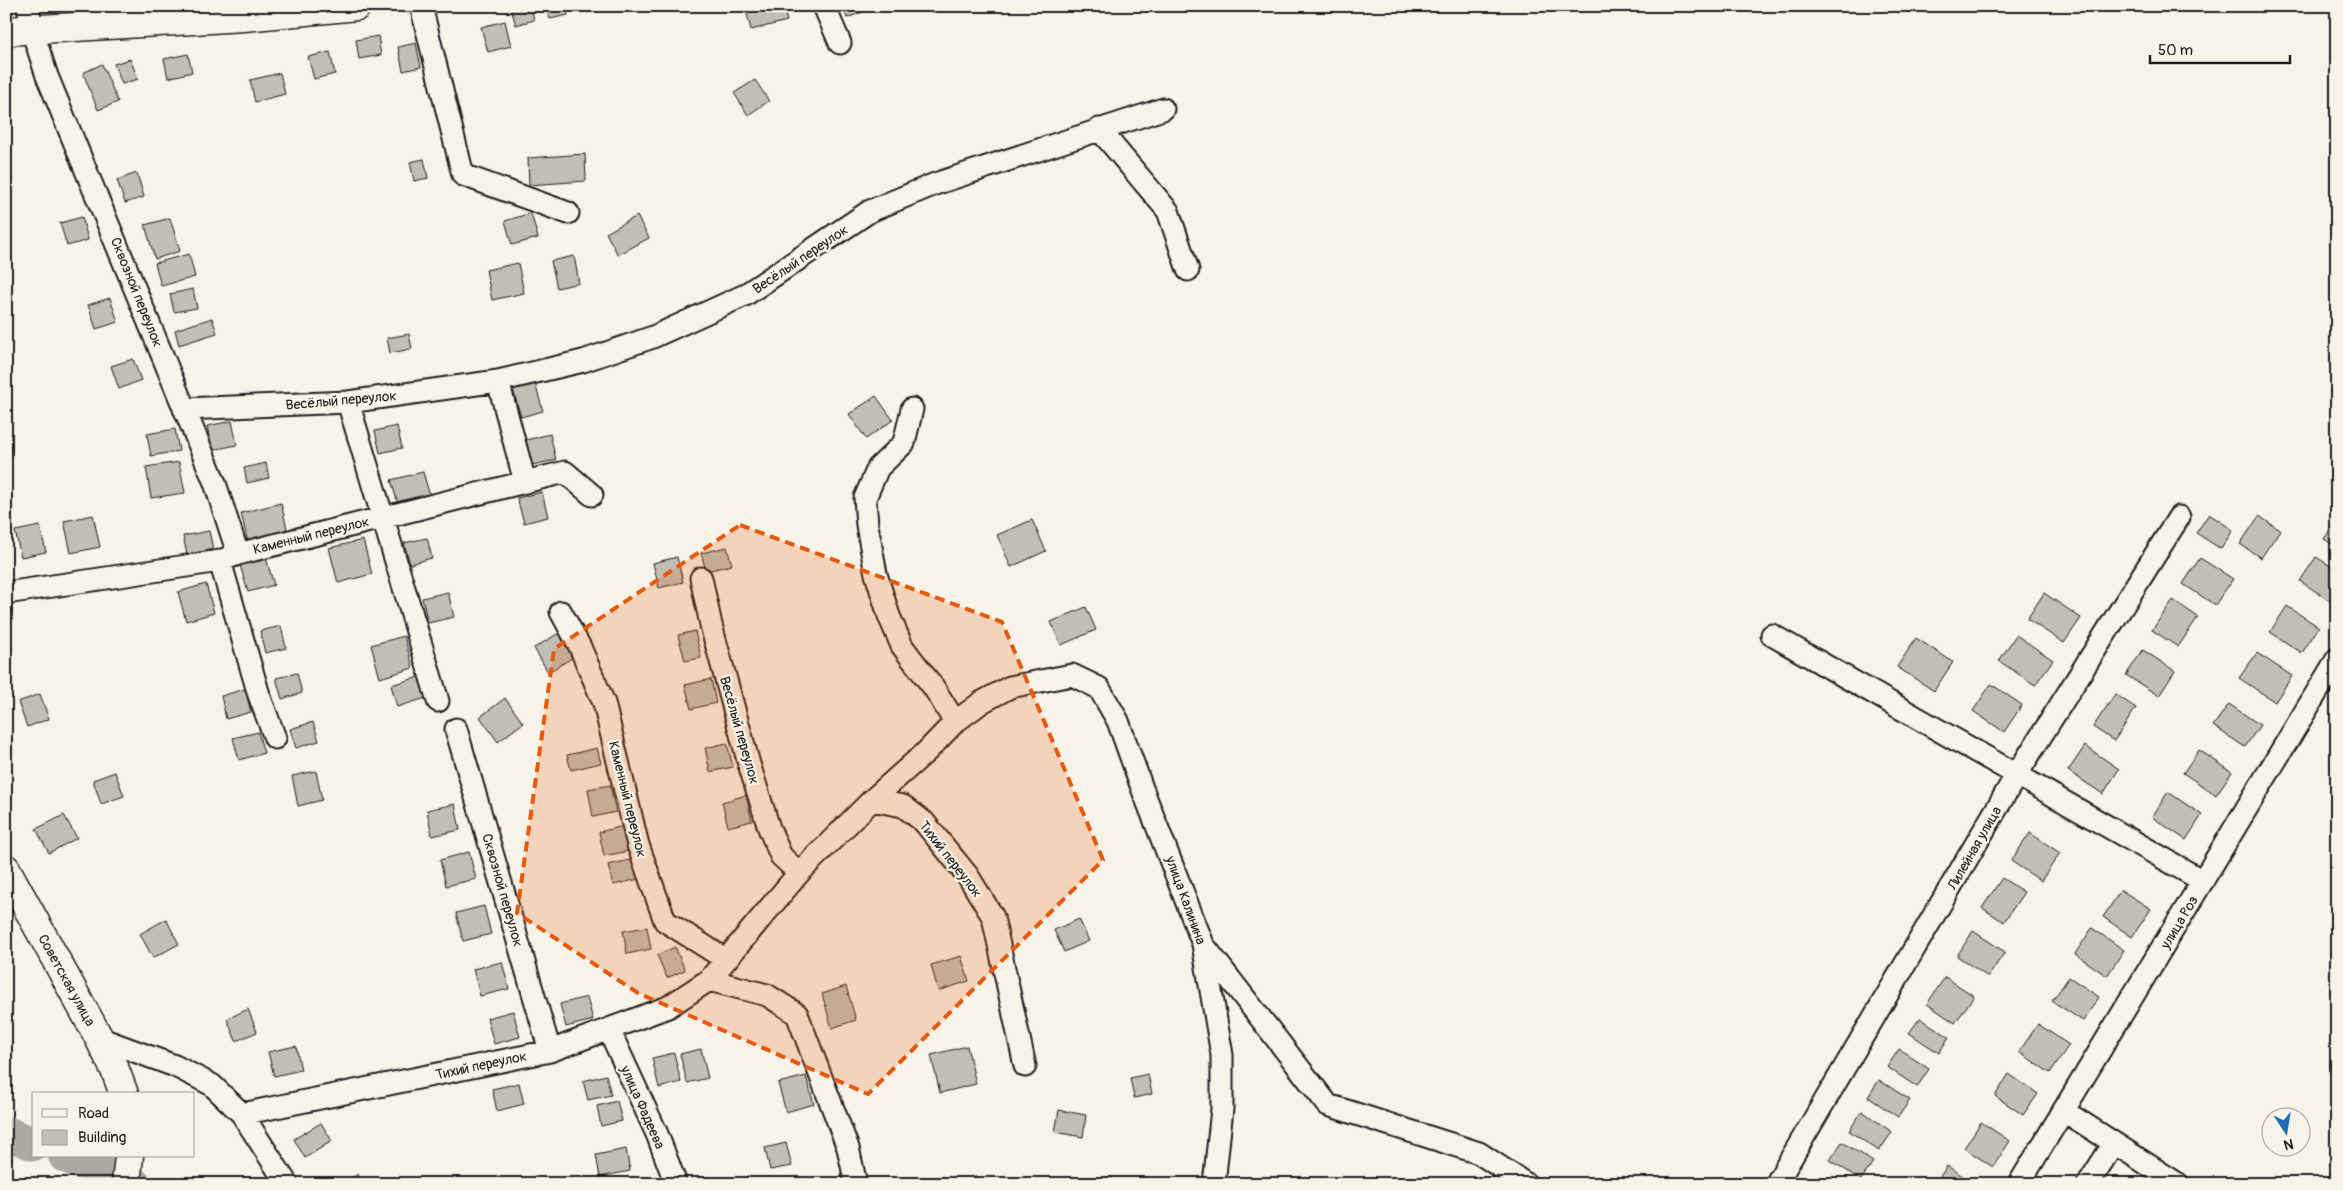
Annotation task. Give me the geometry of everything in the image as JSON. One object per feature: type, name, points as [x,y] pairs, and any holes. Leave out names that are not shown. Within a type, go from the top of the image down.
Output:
[{"type":"main road","points":[[22,23],[244,17],[357,6]]},
{"type":"main road","name":"Советская улица","points":[[6,869],[99,1038],[123,1092]]},
{"type":"main road","points":[[126,1184],[129,1158]]},
{"type":"street","points":[[420,6],[463,175],[568,213]]},
{"type":"street","points":[[824,6],[840,43]]},
{"type":"street","name":"Сквозной переулок","points":[[22,23],[107,218],[215,483],[229,558],[259,695],[275,738]]},
{"type":"street","name":"Весёлый переулок","points":[[184,410],[348,402],[498,381],[583,361],[653,337],[746,295],[870,211],[935,184],[1164,110]]},
{"type":"street","points":[[1100,130],[1168,211],[1188,270]]},
{"type":"street","points":[[498,381],[525,482]]},
{"type":"street","name":"Каменный переулок","points":[[348,402],[384,516],[438,701]]},
{"type":"street","points":[[912,409],[904,443],[878,468],[865,498],[867,524],[876,574],[888,616],[902,646],[934,688],[954,722]]},
{"type":"street","name":"Каменный переулок","points":[[6,593],[229,558],[384,516],[565,472],[592,495]]},
{"type":"street","name":"Лилейная улица","points":[[1776,1184],[2017,774],[2179,517]]},
{"type":"street","name":"Весёлый переулок","points":[[701,578],[726,681],[770,828],[781,856],[799,873]]},
{"type":"street","name":"Каменный переулок","points":[[562,612],[580,647],[604,704],[638,845],[665,921],[725,959]]},
{"type":"street","points":[[1772,635],[2203,881]]},
{"type":"street","name":"улица Роз","points":[[2019,1184],[2337,658]]},
{"type":"street","name":"Тихий переулок","points":[[242,1114],[550,1051],[668,1007],[709,980],[799,873],[872,800],[927,751],[954,722],[982,702],[1010,687],[1072,675]]},
{"type":"street","name":"улица Калинина","points":[[1072,675],[1099,688],[1118,721],[1203,944],[1222,1055],[1222,1109],[1214,1184]]},
{"type":"street","name":"Сквозной переулок","points":[[456,729],[550,1051]]},
{"type":"street","name":"Тихий переулок","points":[[872,800],[903,806],[924,822],[968,876],[993,917],[1025,1066]]},
{"type":"street","points":[[1203,944],[1328,1105],[1479,1154],[1526,1184]]},
{"type":"street","points":[[709,980],[767,995],[797,1014],[848,1148],[856,1184]]},
{"type":"street","name":"улица Фадеева","points":[[609,1030],[657,1134],[676,1184]]},
{"type":"street","points":[[99,1038],[175,1066],[212,1085],[242,1114],[286,1184]]},
{"type":"street","points":[[2064,1111],[2178,1184]]},
{"type":"street","points":[[2088,1184],[2114,1143]]},
{"type":"highlighted area","points":[[740,525],[1002,622],[1103,860],[868,1094],[638,993],[517,913],[554,649]]},
{"type":"building","points":[[510,6],[531,6],[534,20],[516,25]]},
{"type":"building","points":[[546,6],[566,6],[568,15],[550,19]]},
{"type":"building","points":[[745,6],[783,6],[787,21],[751,30]]},
{"type":"building","points":[[843,6],[873,6],[873,8],[847,18]]},
{"type":"building","points":[[505,21],[511,46],[488,52],[481,27]]},
{"type":"building","points":[[378,36],[381,55],[359,59],[356,40]]},
{"type":"building","points":[[416,43],[421,67],[403,71],[398,47]]},
{"type":"building","points":[[330,52],[335,74],[314,79],[308,57]]},
{"type":"building","points":[[188,54],[192,72],[168,78],[164,59]]},
{"type":"building","points":[[130,59],[138,79],[122,84],[114,64]]},
{"type":"building","points":[[102,64],[118,102],[98,110],[83,73]]},
{"type":"building","points":[[280,73],[285,94],[255,102],[250,80]]},
{"type":"building","points":[[755,80],[769,101],[748,115],[734,93]]},
{"type":"building","points":[[585,154],[586,181],[529,185],[528,158]]},
{"type":"building","points":[[424,159],[428,178],[414,181],[410,162]]},
{"type":"building","points":[[137,173],[144,197],[125,203],[117,180]]},
{"type":"building","points":[[531,213],[538,238],[512,245],[505,221]]},
{"type":"building","points":[[637,216],[649,238],[618,255],[606,233]]},
{"type":"building","points":[[82,217],[88,240],[67,246],[60,223]]},
{"type":"building","points":[[170,218],[180,251],[155,259],[145,225]]},
{"type":"building","points":[[189,254],[195,277],[161,286],[155,263]]},
{"type":"building","points":[[574,256],[579,283],[557,288],[551,261]]},
{"type":"building","points":[[518,263],[524,293],[492,300],[486,270]]},
{"type":"building","points":[[193,289],[197,308],[174,312],[170,294]]},
{"type":"building","points":[[110,298],[118,322],[96,329],[88,305]]},
{"type":"building","points":[[212,318],[217,333],[179,345],[175,330]]},
{"type":"building","points":[[409,334],[412,349],[390,353],[387,338]]},
{"type":"building","points":[[133,359],[141,380],[119,389],[111,366]]},
{"type":"building","points":[[534,380],[543,411],[521,417],[512,386]]},
{"type":"building","points":[[876,396],[893,420],[866,439],[849,414]]},
{"type":"building","points":[[232,421],[237,445],[212,450],[207,426]]},
{"type":"building","points":[[397,426],[402,448],[380,453],[375,431]]},
{"type":"building","points":[[175,429],[179,451],[151,456],[147,434]]},
{"type":"building","points":[[550,434],[556,460],[532,465],[526,440]]},
{"type":"building","points":[[179,462],[185,493],[151,498],[146,467]]},
{"type":"building","points":[[266,463],[269,478],[247,483],[244,468]]},
{"type":"building","points":[[423,472],[430,496],[398,504],[391,480]]},
{"type":"building","points":[[542,492],[548,517],[524,523],[517,498]]},
{"type":"building","points":[[281,503],[288,533],[248,543],[241,513]]},
{"type":"building","points":[[2209,514],[2233,530],[2221,549],[2196,533]]},
{"type":"building","points":[[93,515],[100,547],[71,553],[64,521]]},
{"type":"building","points":[[2259,516],[2280,530],[2261,558],[2240,544]]},
{"type":"building","points":[[1032,520],[1046,551],[1011,567],[997,535]]},
{"type":"building","points":[[2337,520],[2337,547],[2324,539]]},
{"type":"building","points":[[40,526],[46,552],[21,557],[15,531]]},
{"type":"building","points":[[209,531],[213,549],[187,555],[183,536]]},
{"type":"building","points":[[427,538],[432,558],[410,564],[404,543]]},
{"type":"building","points":[[363,540],[372,574],[338,583],[329,548]]},
{"type":"building","points":[[727,547],[732,565],[706,571],[701,553]]},
{"type":"building","points":[[677,557],[683,582],[659,588],[653,563]]},
{"type":"building","points":[[2316,557],[2337,570],[2337,598],[2333,603],[2300,581]]},
{"type":"building","points":[[266,558],[274,585],[248,592],[240,565]]},
{"type":"building","points":[[2200,558],[2233,579],[2215,605],[2183,584]]},
{"type":"building","points":[[206,584],[214,613],[186,621],[178,592]]},
{"type":"building","points":[[448,592],[454,617],[428,623],[422,598]]},
{"type":"building","points":[[2044,593],[2081,618],[2064,643],[2027,619]]},
{"type":"building","points":[[2173,600],[2198,617],[2178,647],[2152,630]]},
{"type":"building","points":[[2287,606],[2319,627],[2302,653],[2270,632]]},
{"type":"building","points":[[1086,607],[1096,630],[1061,645],[1051,622]]},
{"type":"building","points":[[281,626],[286,648],[265,653],[260,631]]},
{"type":"building","points":[[695,631],[701,658],[685,661],[678,635]]},
{"type":"building","points":[[559,633],[574,657],[548,672],[534,648]]},
{"type":"building","points":[[2016,635],[2053,660],[2035,685],[1999,661]]},
{"type":"building","points":[[404,636],[413,668],[380,678],[371,645]]},
{"type":"building","points":[[1916,638],[1953,662],[1934,691],[1897,667]]},
{"type":"building","points":[[2143,650],[2175,671],[2159,696],[2126,675]]},
{"type":"building","points":[[2257,653],[2292,676],[2275,702],[2239,678]]},
{"type":"building","points":[[297,673],[302,693],[282,699],[276,678]]},
{"type":"building","points":[[419,677],[426,698],[397,707],[391,685]]},
{"type":"building","points":[[711,679],[716,703],[691,709],[685,685]]},
{"type":"building","points":[[1991,684],[2022,705],[2004,732],[1973,711]]},
{"type":"building","points":[[245,689],[251,712],[226,719],[221,696]]},
{"type":"building","points":[[40,694],[49,719],[27,727],[18,702]]},
{"type":"building","points":[[2115,694],[2136,708],[2114,741],[2093,727]]},
{"type":"building","points":[[505,698],[523,723],[498,742],[480,717]]},
{"type":"building","points":[[2229,704],[2260,725],[2245,747],[2213,726]]},
{"type":"building","points":[[313,722],[319,741],[296,748],[290,729]]},
{"type":"building","points":[[258,732],[264,753],[239,760],[233,738]]},
{"type":"building","points":[[727,743],[733,767],[710,772],[705,748]]},
{"type":"building","points":[[2085,746],[2119,769],[2103,794],[2068,771]]},
{"type":"building","points":[[597,748],[601,763],[571,770],[567,755]]},
{"type":"building","points":[[2199,750],[2232,772],[2216,795],[2183,773]]},
{"type":"building","points":[[316,771],[322,800],[298,806],[292,776]]},
{"type":"building","points":[[115,772],[124,796],[101,804],[93,780]]},
{"type":"building","points":[[610,785],[616,812],[593,817],[588,789]]},
{"type":"building","points":[[2168,792],[2202,815],[2186,840],[2152,817]]},
{"type":"building","points":[[746,795],[752,821],[728,827],[722,802]]},
{"type":"building","points":[[455,804],[460,830],[432,836],[427,810]]},
{"type":"building","points":[[64,815],[77,838],[49,853],[36,829]]},
{"type":"building","points":[[624,826],[629,851],[604,856],[599,832]]},
{"type":"building","points":[[2030,833],[2060,853],[2041,881],[2011,861]]},
{"type":"building","points":[[469,852],[476,879],[446,886],[440,860]]},
{"type":"building","points":[[634,859],[639,879],[613,885],[608,865]]},
{"type":"building","points":[[2002,878],[2024,892],[2004,922],[1982,908]]},
{"type":"building","points":[[2121,890],[2151,909],[2132,937],[2103,917]]},
{"type":"building","points":[[484,906],[491,934],[463,941],[456,913]]},
{"type":"building","points":[[166,919],[179,944],[153,958],[140,934]]},
{"type":"building","points":[[1079,919],[1089,941],[1064,952],[1054,930]]},
{"type":"building","points":[[647,927],[651,949],[627,954],[623,931]]},
{"type":"building","points":[[2092,928],[2124,950],[2107,976],[2075,954]]},
{"type":"building","points":[[1973,931],[2005,952],[1988,977],[1957,956]]},
{"type":"building","points":[[675,947],[685,970],[667,978],[657,955]]},
{"type":"building","points":[[961,956],[969,981],[938,991],[931,965]]},
{"type":"building","points":[[502,962],[509,989],[480,996],[473,969]]},
{"type":"building","points":[[1945,977],[1974,996],[1955,1023],[1927,1004]]},
{"type":"building","points":[[2069,977],[2099,997],[2083,1021],[2052,1001]]},
{"type":"building","points":[[846,986],[856,1020],[832,1028],[822,994]]},
{"type":"building","points":[[587,997],[593,1020],[566,1027],[560,1004]]},
{"type":"building","points":[[248,1009],[257,1032],[236,1041],[227,1019]]},
{"type":"building","points":[[513,1011],[520,1037],[494,1044],[487,1018]]},
{"type":"building","points":[[1920,1018],[1949,1037],[1939,1053],[1909,1033]]},
{"type":"building","points":[[2038,1024],[2069,1045],[2050,1073],[2019,1052]]},
{"type":"building","points":[[296,1046],[301,1070],[274,1076],[268,1052]]},
{"type":"building","points":[[967,1046],[976,1084],[940,1093],[931,1055]]},
{"type":"building","points":[[701,1049],[708,1078],[687,1083],[680,1054]]},
{"type":"building","points":[[1899,1049],[1929,1069],[1917,1087],[1887,1067]]},
{"type":"building","points":[[674,1053],[681,1082],[659,1088],[652,1058]]},
{"type":"building","points":[[1148,1074],[1152,1094],[1134,1098],[1130,1078]]},
{"type":"building","points":[[2009,1074],[2038,1094],[2023,1115],[1995,1096]]},
{"type":"building","points":[[606,1075],[611,1095],[588,1100],[583,1081]]},
{"type":"building","points":[[806,1076],[814,1104],[786,1112],[778,1083]]},
{"type":"building","points":[[1879,1080],[1910,1100],[1898,1117],[1868,1097]]},
{"type":"building","points":[[519,1083],[524,1104],[497,1111],[492,1089]]},
{"type":"building","points":[[617,1101],[622,1121],[601,1126],[597,1106]]},
{"type":"building","points":[[1059,1110],[1086,1115],[1083,1137],[1055,1132]]},
{"type":"building","points":[[1862,1111],[1892,1132],[1879,1151],[1849,1131]]},
{"type":"building","points":[[1981,1122],[2010,1141],[1993,1167],[1964,1148]]},
{"type":"building","points":[[321,1123],[332,1141],[305,1158],[294,1139]]},
{"type":"building","points":[[1842,1142],[1873,1162],[1861,1180],[1830,1160]]},
{"type":"building","points":[[786,1143],[792,1166],[770,1170],[765,1148]]},
{"type":"building","points":[[626,1149],[630,1171],[600,1177],[596,1155]]},
{"type":"building","points":[[1947,1166],[1975,1184],[1935,1184]]},
{"type":"building","points":[[358,1174],[364,1184],[342,1184]]},
{"type":"building","points":[[1112,1177],[1113,1184],[1090,1184],[1090,1182]]},
{"type":"building","points":[[1821,1177],[1832,1184],[1817,1184]]},
{"type":"waterway","points":[[6,1133],[32,1143]]},
{"type":"waterway","points":[[70,1158],[134,1184]]}]
